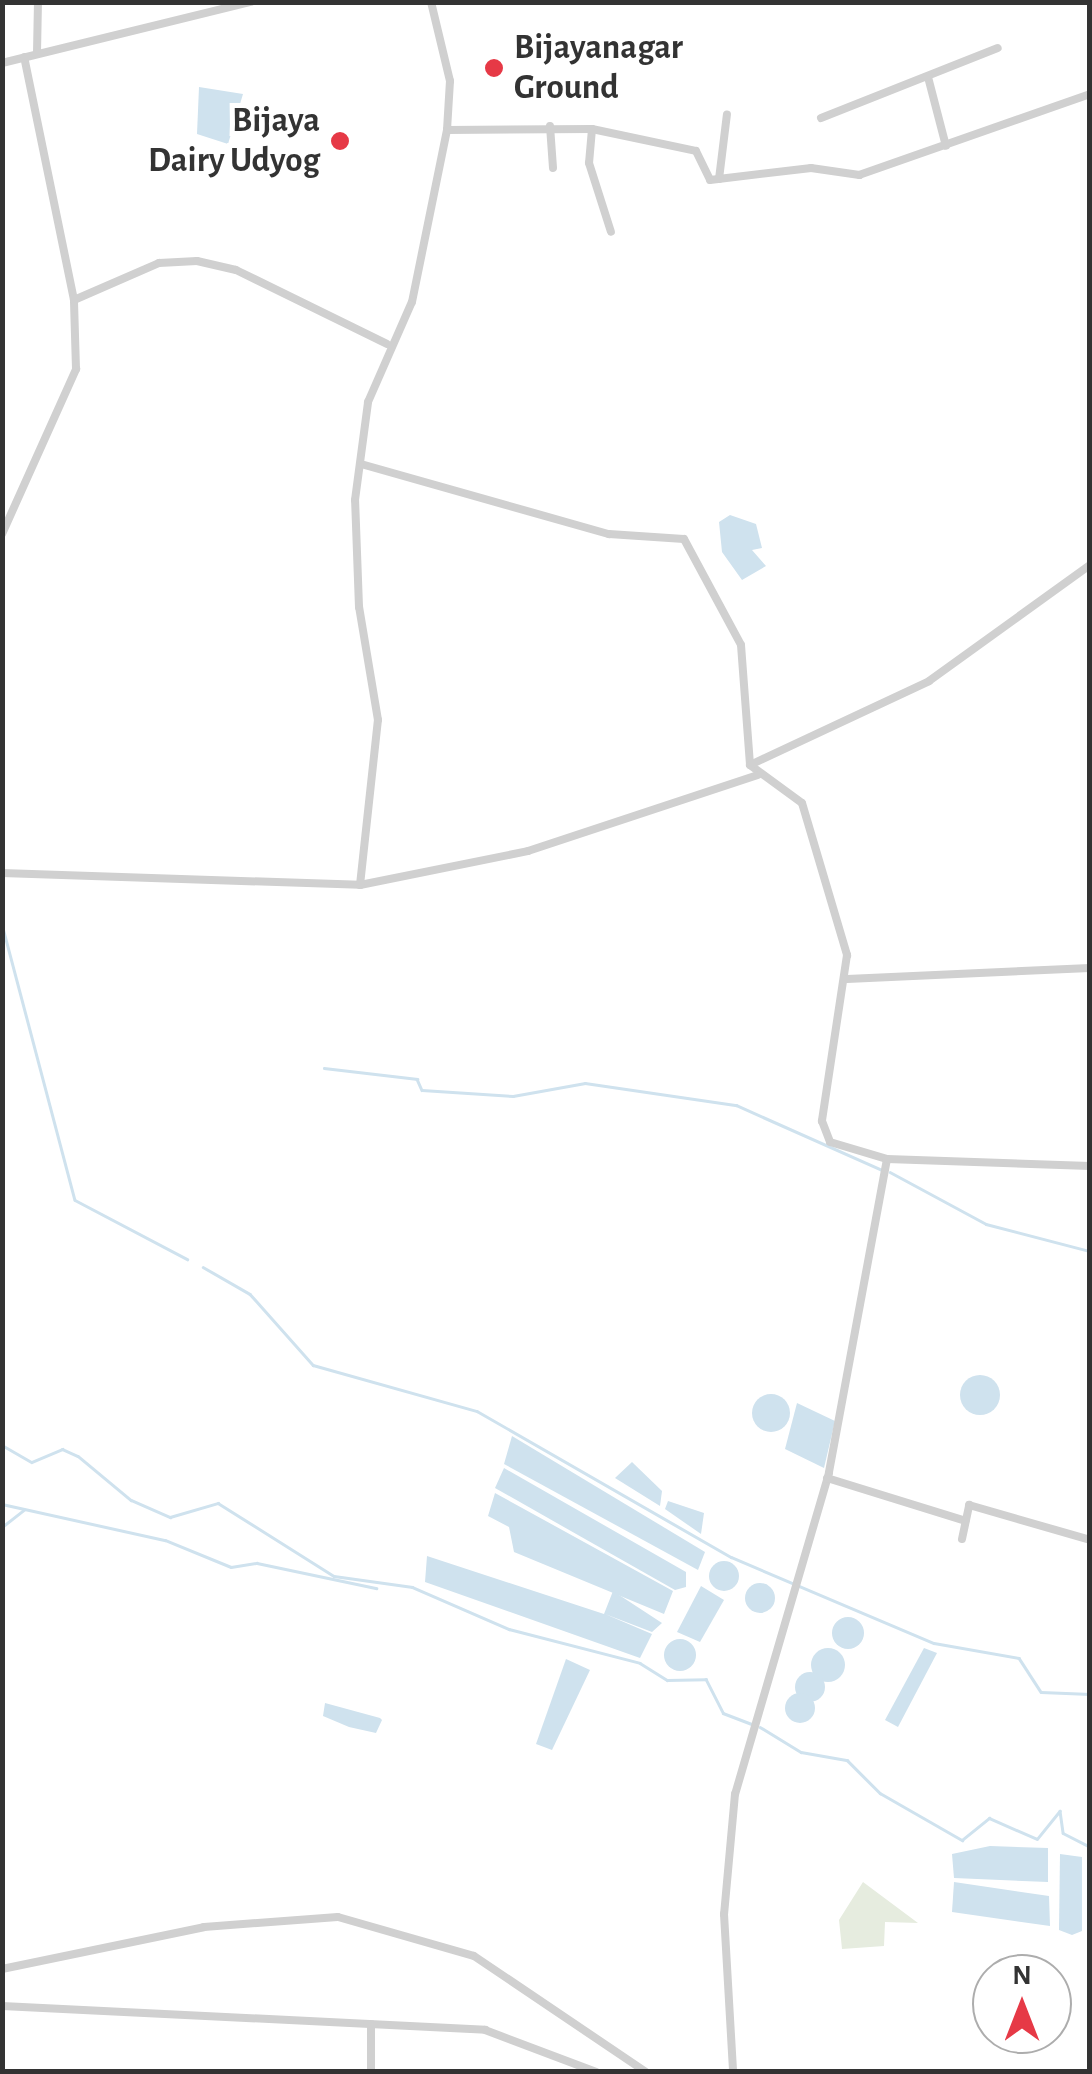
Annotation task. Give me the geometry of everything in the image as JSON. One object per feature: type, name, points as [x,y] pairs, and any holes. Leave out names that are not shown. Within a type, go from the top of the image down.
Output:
[{"type":"street","points":[[37,53],[38,2]]},
{"type":"street","points":[[2,63],[252,2]]},
{"type":"street","points":[[360,886],[378,720],[359,607],[361,464],[387,344],[412,302],[447,130],[450,81],[431,2]]},
{"type":"street","points":[[821,118],[998,48]]},
{"type":"street","points":[[2,534],[76,369],[74,300],[24,57]]},
{"type":"street","points":[[928,77],[946,146]]},
{"type":"street","points":[[447,130],[550,126],[592,129],[696,151],[706,179],[811,168],[879,173],[1090,94]]},
{"type":"street","points":[[719,179],[727,114]]},
{"type":"street","points":[[550,126],[553,168]]},
{"type":"street","points":[[592,129],[589,162],[611,232]]},
{"type":"street","points":[[74,300],[159,263],[197,261],[236,270],[387,344]]},
{"type":"street","points":[[361,464],[609,534],[684,539],[741,645],[750,765],[802,803],[847,978]]},
{"type":"street","points":[[750,765],[930,681],[1090,565]]},
{"type":"street","points":[[2,872],[360,886],[546,846],[758,774]]},
{"type":"street","points":[[1090,968],[847,978],[836,992],[824,1134],[887,1159],[1090,1166]]},
{"type":"street","points":[[733,2072],[724,1914],[752,1722],[827,1478],[887,1159]]},
{"type":"street","points":[[827,1478],[966,1521]]},
{"type":"street","points":[[962,1538],[970,1505],[1090,1540]]},
{"type":"street","points":[[2,1969],[204,1927],[338,1918],[474,1956],[646,2072]]},
{"type":"street","points":[[2,2006],[486,2030],[596,2072]]},
{"type":"street","points":[[370,2024],[371,2072]]},
{"type":"shaded area","points":[[863,1882],[918,1923],[885,1922],[884,1946],[842,1949],[839,1920]]},
{"type":"water","points":[[199,87],[243,94],[228,144],[197,134]]},
{"type":"water","points":[[730,515],[756,524],[762,548],[752,550],[766,566],[742,580],[722,552],[719,522]]},
{"type":"water","points":[[980,1375],[994,1381],[1000,1395],[994,1409],[980,1415],[966,1409],[960,1395],[966,1381]]},
{"type":"water","points":[[771,1394],[785,1399],[790,1413],[785,1427],[771,1432],[757,1427],[752,1413],[757,1399]]},
{"type":"water","points":[[797,1403],[835,1421],[824,1468],[785,1449]]},
{"type":"water","points":[[512,1436],[705,1552],[698,1570],[504,1464]]},
{"type":"water","points":[[632,1462],[662,1491],[660,1506],[615,1478]]},
{"type":"water","points":[[504,1468],[686,1572],[686,1587],[675,1590],[495,1488]]},
{"type":"water","points":[[495,1493],[673,1591],[664,1614],[514,1552],[509,1527],[488,1516]]},
{"type":"water","points":[[668,1501],[704,1513],[701,1534],[665,1509]]},
{"type":"water","points":[[427,1556],[604,1614],[613,1591],[662,1623],[652,1632],[605,1614],[652,1634],[640,1658],[425,1582]]},
{"type":"water","points":[[724,1561],[735,1565],[739,1576],[735,1587],[724,1591],[713,1587],[709,1576],[713,1565]]},
{"type":"water","points":[[760,1583],[770,1588],[775,1598],[770,1608],[760,1613],[750,1608],[745,1598],[750,1588]]},
{"type":"water","points":[[701,1586],[724,1600],[700,1642],[677,1632]]},
{"type":"water","points":[[848,1617],[860,1621],[864,1633],[860,1645],[848,1649],[836,1645],[832,1633],[836,1621]]},
{"type":"water","points":[[680,1639],[691,1644],[696,1655],[691,1666],[680,1671],[669,1666],[664,1655],[669,1644]]},
{"type":"water","points":[[828,1648],[840,1653],[845,1665],[840,1677],[828,1682],[816,1677],[811,1665],[816,1653]]},
{"type":"water","points":[[924,1648],[937,1653],[898,1727],[885,1720]]},
{"type":"water","points":[[566,1659],[590,1670],[552,1750],[536,1744]]},
{"type":"water","points":[[810,1672],[820,1677],[825,1687],[820,1697],[810,1702],[800,1697],[795,1687],[800,1677]]},
{"type":"water","points":[[800,1693],[811,1697],[815,1708],[811,1719],[800,1723],[789,1719],[785,1708],[789,1697]]},
{"type":"water","points":[[325,1703],[382,1720],[376,1733],[349,1727],[323,1716]]},
{"type":"water","points":[[990,1846],[1048,1848],[1048,1882],[954,1878],[952,1854]]},
{"type":"water","points":[[1060,1854],[1082,1857],[1082,1931],[1072,1935],[1059,1930]]},
{"type":"water","points":[[954,1882],[1049,1896],[1050,1926],[952,1912]]},
{"type":"waterway","points":[[2,924],[75,1200],[187,1259]]},
{"type":"waterway","points":[[324,1068],[417,1079],[422,1090],[513,1096],[585,1083],[736,1105],[880,1169]]},
{"type":"waterway","points":[[890,1172],[986,1224],[1090,1251]]},
{"type":"waterway","points":[[203,1267],[250,1294],[313,1365],[477,1411],[731,1557],[934,1643],[1019,1658],[1041,1692],[1090,1694]]},
{"type":"waterway","points":[[2,1445],[32,1462],[62,1449],[78,1456],[131,1500],[170,1517],[218,1503],[334,1576],[412,1587],[509,1629],[640,1663],[667,1680],[706,1679],[723,1713],[752,1724]]},
{"type":"waterway","points":[[2,1504],[165,1540],[231,1567],[257,1563],[376,1588]]},
{"type":"waterway","points":[[2,1527],[24,1510]]},
{"type":"waterway","points":[[760,1727],[801,1752],[847,1760],[880,1793],[962,1840],[989,1818],[1037,1839],[1060,1811],[1063,1833],[1090,1847]]},
{"type":"place","name":"Bijayanagar Ground","points":[[494,68]]},
{"type":"place","name":"Bijaya Dairy Udyog","points":[[340,141]]}]
